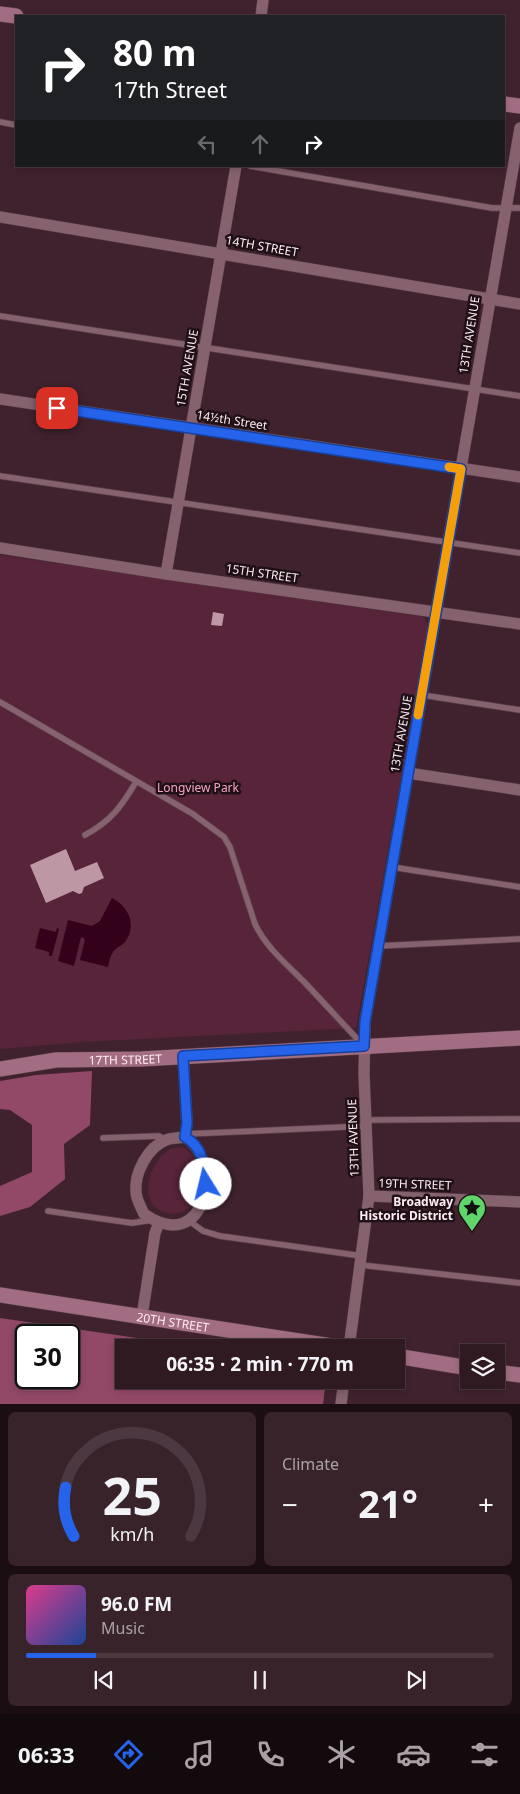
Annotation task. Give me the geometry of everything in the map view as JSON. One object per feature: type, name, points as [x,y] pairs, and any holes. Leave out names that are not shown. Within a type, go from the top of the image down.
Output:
[{"type":"street","points":[[261,15],[263,0]]},
{"type":"street","points":[[0,14],[15,16]]},
{"type":"street","points":[[505,104],[520,106]]},
{"type":"street","name":"13TH AVENUE","points":[[349,1339],[362,1260],[370,1196],[364,1046],[365,1022],[520,128]]},
{"type":"street","name":"15TH AVENUE","points":[[166,574],[236,167]]},
{"type":"street","name":"14TH STREET","points":[[0,217],[520,304]]},
{"type":"street","name":"14½th Street","points":[[0,399],[520,478]]},
{"type":"street","name":"15TH STREET","points":[[0,548],[166,574],[520,624]]},
{"type":"street","points":[[408,773],[520,790]]},
{"type":"street","name":"17TH STREET","points":[[0,1068],[56,1060],[140,1059],[520,1038]]},
{"type":"street","points":[[183,1056],[187,1123],[185,1135]]},
{"type":"street","points":[[185,1135],[199,1150],[204,1164],[206,1184],[201,1206],[194,1217],[174,1226],[156,1221],[144,1214],[136,1192],[137,1180],[143,1161],[156,1146],[166,1140],[185,1135]]},
{"type":"street","name":"19TH STREET","points":[[370,1196],[520,1202]]},
{"type":"street","points":[[142,1316],[156,1221]]},
{"type":"street","name":"20TH STREET","points":[[0,1295],[289,1339]]},
{"type":"street","points":[[405,1357],[460,1367]]},
{"type":"street","points":[[505,1374],[520,1376]]},
{"type":"street","points":[[341,1404],[343,1389]]},
{"type":"lane","points":[[0,122],[15,125]]},
{"type":"lane","points":[[256,167],[492,208],[520,208]]},
{"type":"lane","points":[[0,316],[520,396]]},
{"type":"lane","points":[[0,476],[520,553]]},
{"type":"lane","points":[[422,695],[520,710]]},
{"type":"lane","points":[[0,702],[193,814],[224,837],[230,847],[260,936],[272,952],[306,984],[364,1046]]},
{"type":"lane","points":[[85,835],[116,814],[136,782]]},
{"type":"lane","points":[[392,867],[520,887]]},
{"type":"lane","points":[[378,946],[520,939]]},
{"type":"lane","points":[[185,1135],[367,1123],[520,1119]]},
{"type":"lane","points":[[103,1138],[159,1136],[166,1140]]},
{"type":"lane","points":[[48,1211],[132,1223],[156,1221]]},
{"type":"lane","points":[[188,1220],[203,1230],[220,1236],[362,1260],[520,1283]]},
{"type":"green space","name":"Longview Park","points":[[0,555],[424,617],[428,627],[356,1028],[82,1042],[0,1049]]},
{"type":"green space","points":[[182,1147],[190,1153],[196,1163],[198,1184],[196,1195],[192,1204],[185,1211],[176,1214],[164,1212],[155,1207],[150,1199],[148,1190],[149,1180],[157,1162],[164,1154],[171,1149]]},
{"type":"shaded area","points":[[112,898],[118,901],[127,911],[131,929],[125,942],[112,954],[108,967],[80,960],[85,939],[81,937],[74,966],[58,961],[68,920],[92,926],[100,921]]},
{"type":"shaded area","points":[[40,928],[56,932],[57,928],[59,929],[52,956],[49,956],[49,952],[35,948]]},
{"type":"shaded area","points":[[92,1071],[90,1125],[64,1144],[65,1179],[30,1207],[0,1216],[0,1186],[32,1172],[32,1125],[10,1110],[0,1109],[0,1081],[36,1075]]},
{"type":"shaded area","points":[[0,1318],[41,1324],[15,1324],[15,1389],[80,1389],[80,1330],[144,1339],[115,1339],[115,1389],[325,1389],[323,1404],[0,1404]]},
{"type":"building","points":[[213,612],[224,614],[222,626],[211,625]]},
{"type":"building","points":[[66,849],[75,871],[97,862],[104,878],[84,887],[82,893],[79,894],[73,891],[46,903],[30,865]]},
{"type":"slow traffic","points":[[418,715],[461,469],[449,467]]},
{"type":"place","name":"Broadway Historic District","points":[[472,1232]]},
{"type":"route","points":[[57,408],[461,469],[365,1022],[364,1046],[183,1056],[187,1123],[185,1137],[192,1141],[199,1150],[204,1164],[206,1184]]}]
